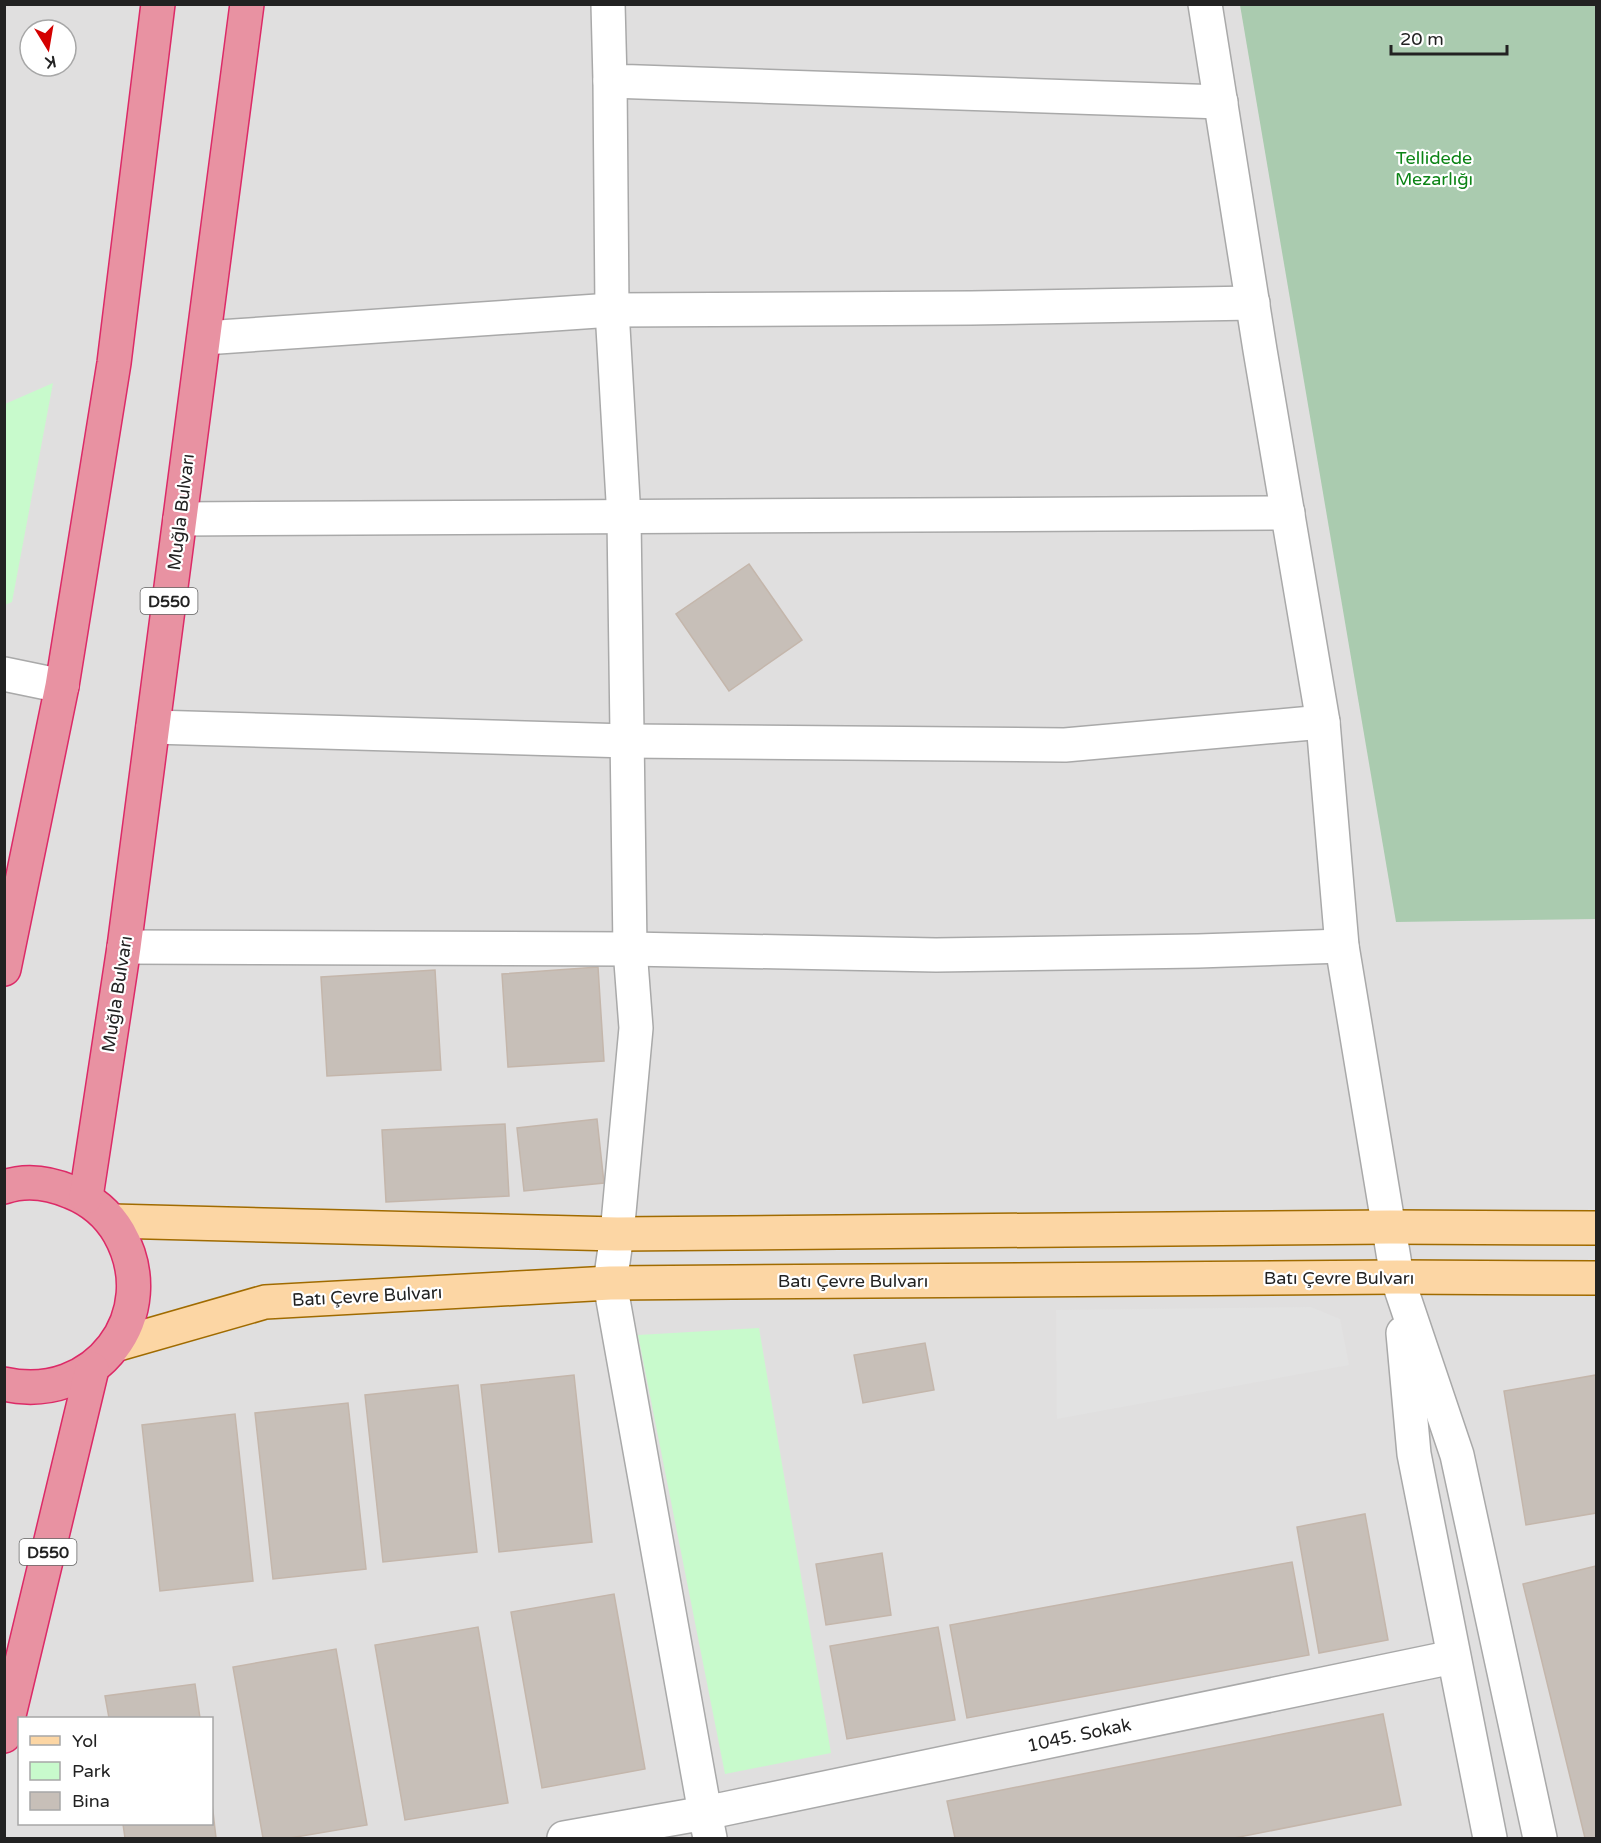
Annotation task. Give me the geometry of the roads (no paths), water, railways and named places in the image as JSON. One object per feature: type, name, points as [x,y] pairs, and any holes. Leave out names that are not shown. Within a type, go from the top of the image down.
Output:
[{"type":"highway","points":[[4,969],[62,686],[114,363],[158,4]]},
{"type":"highway","name":"Muğla Bulvarı","points":[[86,1197],[124,947],[248,4]]},
{"type":"highway","points":[[4,1187],[17,1182],[52,1184],[86,1197],[112,1221],[128,1250],[135,1282],[130,1315],[115,1345],[92,1369],[60,1385],[24,1388],[4,1384]]},
{"type":"highway","name":"D550","points":[[4,1736],[92,1369]]},
{"type":"main road","points":[[112,1221],[617,1234],[1390,1227],[1596,1228]]},
{"type":"main road","name":"Batı Çevre Bulvarı","points":[[115,1345],[265,1302],[610,1283],[1397,1277],[1596,1278]]},
{"type":"street","points":[[608,4],[612,310],[624,518],[630,949],[636,1028],[617,1234],[610,1283],[708,1826]]},
{"type":"street","points":[[1205,4],[1252,303],[1323,722],[1342,946],[1390,1227],[1414,1454],[1490,1839]]},
{"type":"street","points":[[610,81],[1221,102]]},
{"type":"street","points":[[204,338],[612,310],[971,308],[1252,303]]},
{"type":"street","points":[[180,519],[1288,513]]},
{"type":"street","points":[[4,674],[62,686]]},
{"type":"street","points":[[153,727],[627,741],[1065,745],[1323,722]]},
{"type":"street","points":[[124,947],[630,949],[936,955],[1198,951],[1342,946]]},
{"type":"street","points":[[1397,1277],[1457,1455],[1539,1839]]},
{"type":"street","name":"1045. Sokak","points":[[564,1839],[708,1826],[1453,1657]]},
{"type":"park label","name":"Tellidede Mezarlığı","points":[[1434,168]]}]
